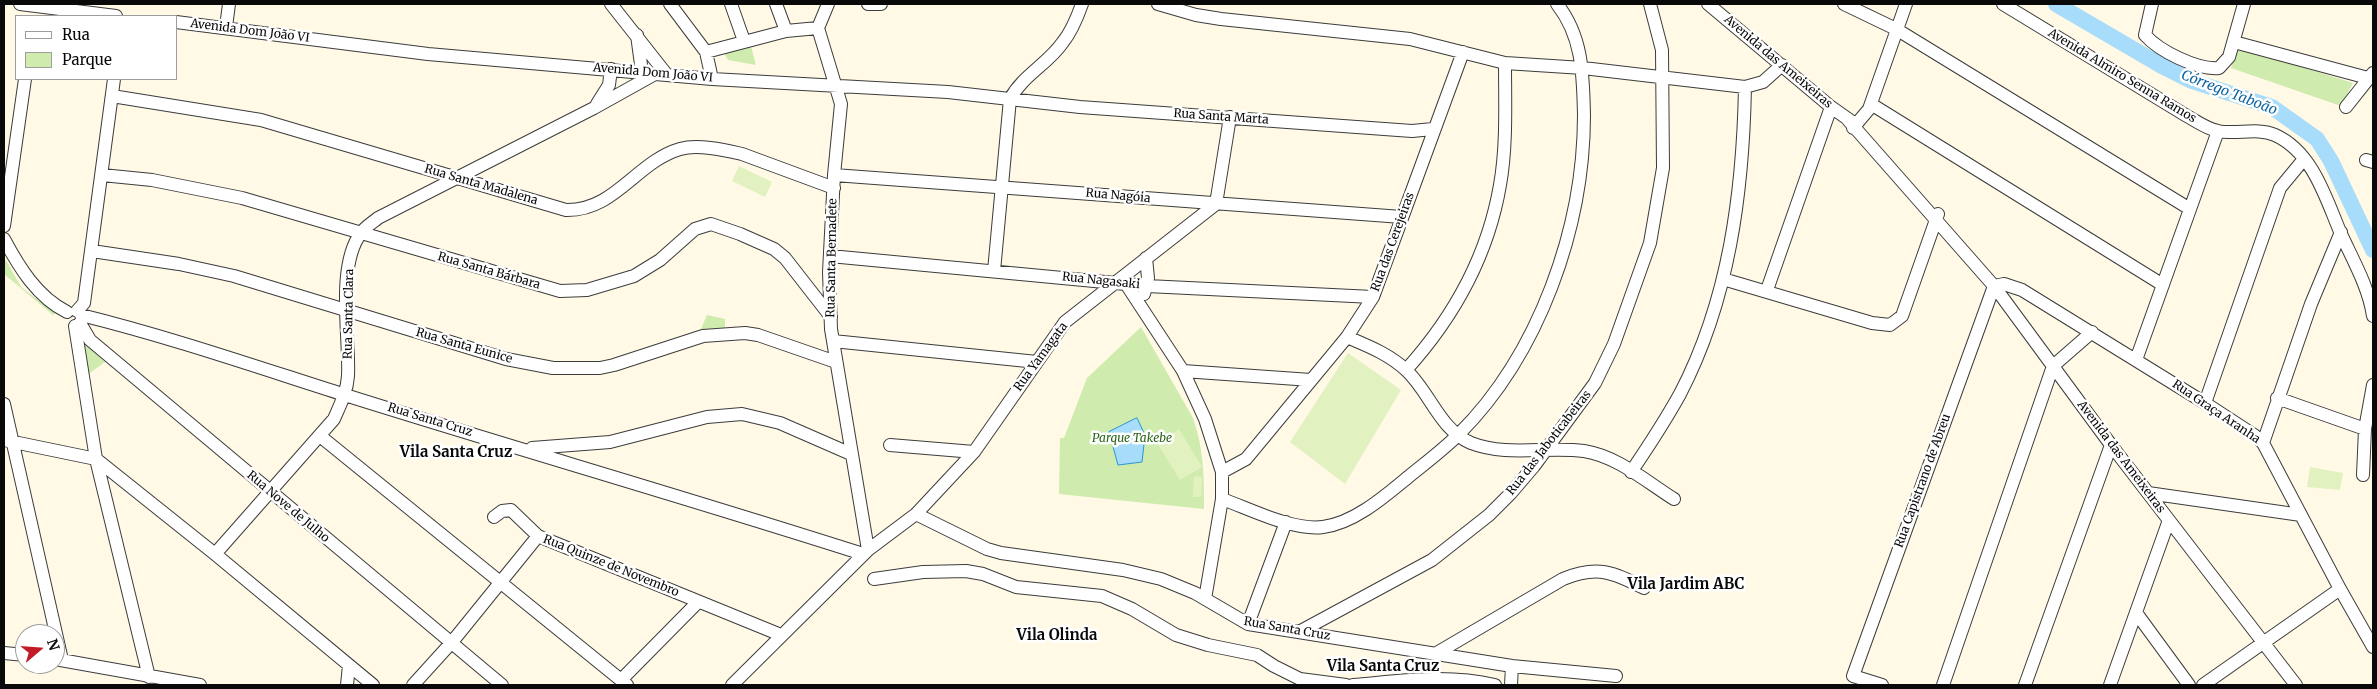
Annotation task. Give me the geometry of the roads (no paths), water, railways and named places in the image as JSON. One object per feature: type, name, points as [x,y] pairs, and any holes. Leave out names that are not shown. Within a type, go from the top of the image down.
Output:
[{"type":"street","points":[[20,4],[35,11],[100,15]]},
{"type":"street","points":[[226,27],[229,4]]},
{"type":"street","points":[[611,4],[637,35],[661,74]]},
{"type":"street","points":[[670,4],[706,52],[712,79]]},
{"type":"street","points":[[731,4],[744,41]]},
{"type":"street","points":[[776,4],[786,31]]},
{"type":"street","points":[[706,52],[786,31],[818,28],[828,4]]},
{"type":"street","points":[[868,4],[881,4]]},
{"type":"street","points":[[994,270],[1010,99],[1024,79],[1063,43],[1074,25],[1082,4]]},
{"type":"street","points":[[1158,4],[1196,15],[1410,39],[1506,63],[1583,68],[1664,79],[1746,87],[1763,82],[1782,65]]},
{"type":"street","points":[[1222,499],[1286,522],[1323,527],[1354,515],[1370,506],[1398,485],[1458,435],[1486,403],[1521,349],[1538,317],[1564,250],[1579,183],[1584,137],[1583,68],[1572,29],[1557,4]]},
{"type":"street","name":"Rua das Jaboticabeiras","points":[[1299,632],[1410,573],[1439,555],[1488,515],[1511,493],[1545,451],[1583,401],[1604,366],[1631,301],[1648,251],[1663,168],[1664,79],[1662,50],[1650,4]]},
{"type":"street","name":"Avenida das Ameixeiras","points":[[1708,4],[1852,124],[1894,163],[1994,286],[2148,493],[2296,685]]},
{"type":"street","points":[[1844,4],[1896,29],[2190,209]]},
{"type":"street","points":[[1852,124],[1871,104],[1906,4]]},
{"type":"street","name":"Avenida Almiro Senna Ramos","points":[[2003,4],[2163,102],[2218,131],[2261,131],[2275,134],[2290,144],[2304,159],[2322,187],[2355,263],[2373,316]]},
{"type":"street","points":[[2152,4],[2144,35],[2153,45],[2205,69],[2219,68],[2229,58],[2244,4]]},
{"type":"street","name":"Avenida Dom João VI","points":[[178,22],[428,54],[712,79],[948,92],[1010,99]]},
{"type":"street","name":"Rua Santa Bernadete","points":[[818,28],[841,104],[834,175],[830,256],[831,317],[836,362],[866,552]]},
{"type":"street","points":[[637,35],[642,72]]},
{"type":"street","points":[[2234,42],[2370,76],[2346,107]]},
{"type":"street","name":"Rua das Cerejeiras","points":[[1222,472],[1246,459],[1347,337],[1373,297],[1433,129],[1463,52]]},
{"type":"street","points":[[1406,370],[1440,330],[1481,251],[1500,185],[1506,63]]},
{"type":"street","points":[[594,108],[609,85],[611,69]]},
{"type":"street","name":"Rua Santa Clara","points":[[215,554],[334,420],[345,395],[348,376],[347,312],[350,259],[361,232],[378,218],[594,108],[625,90],[661,74]]},
{"type":"street","points":[[4,226],[25,80]]},
{"type":"street","points":[[114,80],[84,302],[76,317],[96,459],[149,677]]},
{"type":"street","points":[[609,85],[625,90]]},
{"type":"street","points":[[1631,472],[1660,429],[1680,393],[1699,350],[1723,279],[1738,203],[1746,87]]},
{"type":"street","name":"Rua Santa Madalena","points":[[112,96],[261,120],[566,210],[578,210],[603,202],[658,159],[682,149],[694,148],[742,154],[834,188]]},
{"type":"street","name":"Rua Santa Marta","points":[[1010,99],[1080,108],[1412,131],[1433,129]]},
{"type":"street","points":[[1871,104],[2164,285]]},
{"type":"street","points":[[1767,290],[1831,107]]},
{"type":"street","points":[[1216,204],[1230,117]]},
{"type":"street","points":[[2136,360],[2218,131]]},
{"type":"street","points":[[2205,403],[2280,188],[2304,159]]},
{"type":"street","name":"Rua Santa Bárbara","points":[[102,175],[152,180],[224,194],[361,232],[560,292],[587,290],[634,276],[660,260],[695,229],[711,224],[774,249],[785,258],[831,317]]},
{"type":"street","name":"Rua Nagóia","points":[[834,175],[1402,217]]},
{"type":"street","name":"Rua Yamagata","points":[[732,685],[866,552],[916,514],[974,452],[1064,322],[1120,283],[1146,258],[1216,204]]},
{"type":"street","points":[[1723,279],[1767,290],[1872,323],[1890,325],[1902,316],[1936,217]]},
{"type":"street","points":[[2263,443],[2311,304],[2341,232]]},
{"type":"street","name":"Rua Santa Cruz","points":[[4,239],[28,279],[48,300],[76,317],[217,353],[345,395],[866,552]]},
{"type":"street","name":"Rua Santa Eunice","points":[[92,251],[179,264],[234,276],[506,359],[554,368],[600,368],[614,365],[691,338],[745,333],[758,335],[836,362]]},
{"type":"street","name":"Rua Nagasaki","points":[[830,256],[994,270],[1147,286],[1373,297]]},
{"type":"street","points":[[1139,303],[1147,286],[1146,258]]},
{"type":"street","points":[[1120,283],[1139,303],[1183,371],[1205,419],[1222,472],[1222,499],[1205,599]]},
{"type":"street","name":"Rua Graça Aranha","points":[[1994,286],[2004,284],[2022,290],[2205,403],[2263,443],[2340,589],[2372,639]]},
{"type":"street","name":"Rua Capistrano de Abreu","points":[[1882,685],[1853,676],[1994,286]]},
{"type":"street","name":"Rua Nove de Julho","points":[[76,317],[90,340],[502,685]]},
{"type":"street","points":[[1943,685],[2053,366],[2092,332]]},
{"type":"street","points":[[1347,337],[1377,350],[1406,370],[1436,411],[1458,435],[1482,446],[1586,452],[1616,462],[1674,499]]},
{"type":"street","points":[[833,341],[1037,362]]},
{"type":"street","points":[[1183,371],[1311,380]]},
{"type":"street","points":[[2363,475],[2365,429],[2373,386]]},
{"type":"street","points":[[2277,398],[2365,429]]},
{"type":"street","points":[[4,404],[8,441],[51,624]]},
{"type":"street","points":[[526,449],[610,442],[708,417],[742,414],[780,423],[850,454]]},
{"type":"street","points":[[320,436],[624,683],[698,602]]},
{"type":"street","points":[[8,441],[96,459],[215,554],[373,685]]},
{"type":"street","points":[[2025,685],[2111,444]]},
{"type":"street","points":[[890,445],[974,452]]},
{"type":"street","points":[[2148,493],[2301,515]]},
{"type":"street","points":[[494,517],[502,510],[511,510],[538,536]]},
{"type":"street","name":"Rua Santa Cruz","points":[[916,514],[987,549],[1140,573],[1161,579],[1205,599],[1225,613],[1248,624],[1512,666],[1616,676]]},
{"type":"street","points":[[2110,685],[2137,614],[2169,520]]},
{"type":"street","points":[[1248,624],[1286,522]]},
{"type":"street","name":"Rua Quinze de Novembro","points":[[413,685],[452,642],[538,536],[781,635]]},
{"type":"street","points":[[874,579],[923,572],[966,571],[983,574],[1016,587],[1102,596],[1132,609],[1176,635],[1208,645],[1257,655],[1274,666],[1300,678],[1346,685]]},
{"type":"street","points":[[1435,654],[1564,579],[1576,574],[1605,571],[1619,575],[1644,588]]},
{"type":"street","points":[[2203,685],[2340,589]]},
{"type":"street","points":[[2137,614],[2189,685]]},
{"type":"street","points":[[65,660],[200,685]]},
{"type":"street","points":[[348,685],[349,665]]},
{"type":"street","points":[[1511,685],[1512,666]]},
{"type":"street","points":[[1353,685],[1440,678],[1468,679],[1495,685]]},
{"type":"water","points":[[1137,418],[1145,435],[1142,462],[1118,465],[1109,432]]},
{"type":"waterway","name":"Córrego Taboão","points":[[2056,4],[2162,66],[2192,81],[2272,107],[2317,139],[2331,161],[2373,250]]},
{"type":"district","name":"Vila Santa Cruz","points":[[456,453]]},
{"type":"district","name":"Vila Jardim ABC","points":[[1686,585]]},
{"type":"district","name":"Vila Olinda","points":[[1057,636]]},
{"type":"district","name":"Vila Santa Cruz","points":[[1383,667]]},
{"type":"park label","name":"Parque Takebe","points":[[1132,439]]}]
